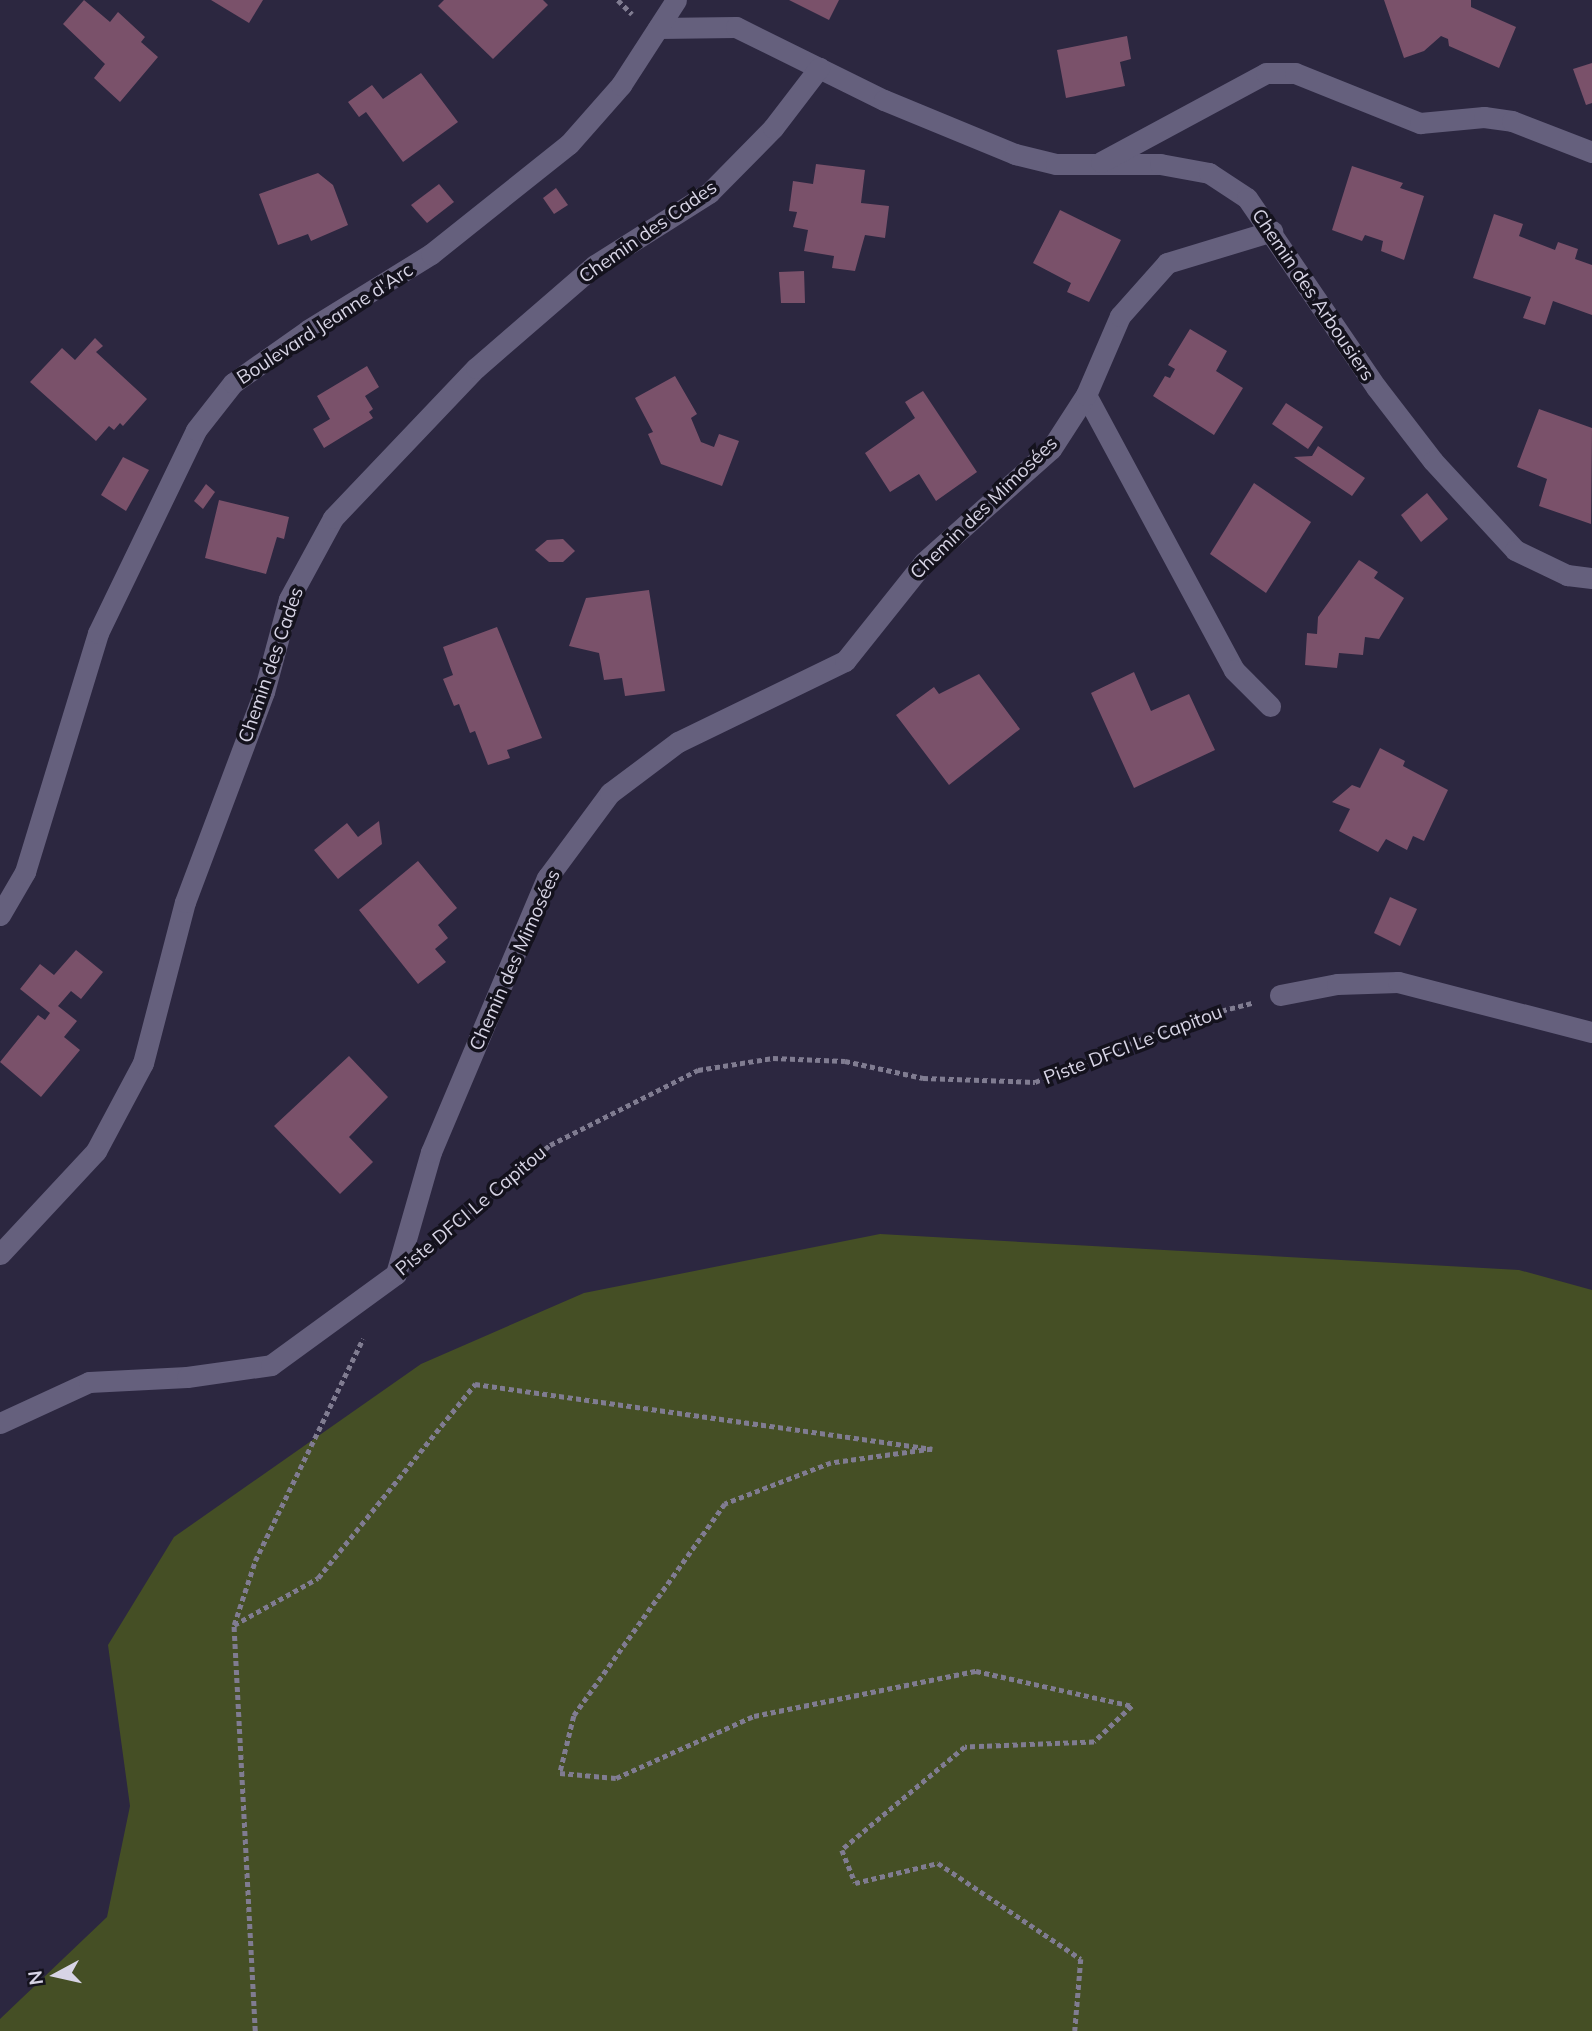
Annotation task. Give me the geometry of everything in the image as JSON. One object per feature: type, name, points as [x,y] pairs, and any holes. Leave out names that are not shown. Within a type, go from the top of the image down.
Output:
[{"type":"street","name":"Boulevard Jeanne d'Arc","points":[[0,915],[25,872],[98,633],[196,430],[233,383],[308,330],[431,254],[569,144],[621,85],[676,0]]},
{"type":"street","name":"Chemin des Arbousiers","points":[[658,28],[736,27],[819,68],[1015,154],[1056,164],[1160,164],[1209,173],[1247,198],[1272,231],[1294,271],[1384,398],[1433,461],[1515,551],[1567,575],[1592,578]]},
{"type":"street","name":"Chemin des Cades","points":[[0,1254],[96,1151],[143,1063],[185,902],[264,692],[289,599],[333,518],[476,368],[585,273],[709,193],[774,128],[819,68]]},
{"type":"street","points":[[1100,163],[1266,73],[1295,73],[1420,123],[1484,117],[1511,121],[1592,152]]},
{"type":"street","name":"Chemin des Mimosées","points":[[396,1274],[431,1152],[547,878],[610,793],[678,742],[845,661],[924,562],[1051,449],[1086,395],[1120,316],[1167,263],[1272,231]]},
{"type":"street","points":[[1086,395],[1234,670],[1270,706]]},
{"type":"street","points":[[1280,995],[1337,984],[1398,982],[1592,1032]]},
{"type":"street","name":"Piste DFCI Le Capitou","points":[[0,1423],[89,1382],[187,1377],[271,1365],[396,1274]]},
{"type":"path","name":"Piste DFCI Le Capitou","points":[[439,1238],[550,1144],[698,1070],[773,1058],[821,1060],[923,1077],[1035,1083],[1197,1017],[1280,995]]},
{"type":"path","points":[[255,2031],[234,1625],[255,1562],[366,1334]]},
{"type":"path","points":[[234,1625],[318,1578],[475,1384],[932,1449],[831,1463],[724,1504],[574,1716],[560,1773],[616,1779],[754,1716],[976,1671],[1132,1706],[1094,1742],[965,1746],[842,1850],[855,1883],[938,1863],[1081,1959],[1075,2031]]},
{"type":"green space","points":[[880,1234],[1519,1270],[1592,1290],[1592,2031],[0,2031],[0,2019],[107,1917],[130,1806],[108,1645],[174,1537],[421,1364],[584,1293]]},
{"type":"building","points":[[84,0],[110,22],[118,12],[145,37],[141,42],[158,57],[120,102],[94,78],[105,64],[63,24]]},
{"type":"building","points":[[211,0],[263,0],[249,23]]},
{"type":"building","points":[[444,0],[543,0],[548,5],[493,59],[438,6]]},
{"type":"building","points":[[789,0],[839,0],[829,20]]},
{"type":"building","points":[[1384,0],[1471,0],[1471,7],[1516,27],[1499,68],[1449,46],[1448,39],[1441,36],[1424,51],[1404,58]]},
{"type":"building","points":[[1127,36],[1131,59],[1120,62],[1125,86],[1066,98],[1057,50]]},
{"type":"building","points":[[1592,63],[1592,103],[1586,105],[1573,69]]},
{"type":"building","points":[[421,73],[458,122],[403,162],[366,112],[359,117],[348,102],[372,85],[383,99]]},
{"type":"building","points":[[816,164],[865,170],[861,203],[889,206],[885,238],[865,235],[855,271],[832,268],[834,256],[804,251],[808,230],[793,227],[797,212],[789,211],[793,181],[813,184]]},
{"type":"building","points":[[1352,166],[1403,183],[1400,188],[1424,196],[1404,260],[1381,251],[1383,241],[1365,235],[1362,241],[1332,230]]},
{"type":"building","points":[[318,173],[333,185],[348,225],[311,241],[308,234],[278,245],[259,194]]},
{"type":"building","points":[[439,184],[454,202],[427,223],[411,205]]},
{"type":"building","points":[[556,188],[568,205],[554,214],[543,198]]},
{"type":"building","points":[[1060,210],[1121,240],[1089,302],[1067,292],[1071,283],[1033,263]]},
{"type":"building","points":[[1494,214],[1523,224],[1519,236],[1555,250],[1558,242],[1578,249],[1575,259],[1592,265],[1592,315],[1553,301],[1545,325],[1523,318],[1531,297],[1473,278]]},
{"type":"building","points":[[804,271],[805,303],[781,303],[779,272]]},
{"type":"building","points":[[1190,329],[1227,351],[1216,371],[1243,388],[1214,435],[1153,396],[1165,376],[1170,378],[1175,369],[1168,365]]},
{"type":"building","points":[[95,338],[103,346],[96,352],[147,399],[123,426],[120,423],[114,430],[109,426],[96,441],[30,382],[62,348],[75,360]]},
{"type":"building","points":[[367,366],[379,387],[365,396],[373,409],[369,412],[373,418],[324,448],[313,429],[330,419],[317,396]]},
{"type":"building","points":[[675,376],[697,414],[691,418],[701,442],[714,447],[719,434],[739,441],[722,486],[661,464],[648,434],[653,432],[635,398]]},
{"type":"building","points":[[923,391],[977,472],[936,501],[919,474],[890,492],[865,453],[915,418],[905,402]]},
{"type":"building","points":[[1286,403],[1323,427],[1308,449],[1272,424]]},
{"type":"building","points":[[1539,409],[1592,428],[1591,524],[1539,506],[1547,479],[1517,467]]},
{"type":"building","points":[[1318,446],[1365,478],[1352,496],[1294,457],[1312,456]]},
{"type":"building","points":[[123,457],[149,470],[126,511],[101,495]]},
{"type":"building","points":[[1254,483],[1311,522],[1266,593],[1210,554]]},
{"type":"building","points":[[206,484],[215,492],[203,509],[194,501]]},
{"type":"building","points":[[1427,493],[1448,519],[1421,542],[1401,515]]},
{"type":"building","points":[[219,500],[289,517],[284,539],[277,537],[266,574],[205,558]]},
{"type":"building","points":[[563,539],[575,551],[563,562],[549,562],[535,550],[547,540]]},
{"type":"building","points":[[1359,560],[1378,572],[1374,578],[1404,598],[1379,639],[1365,637],[1363,655],[1339,653],[1337,668],[1305,665],[1307,633],[1317,634],[1318,617]]},
{"type":"building","points":[[649,590],[665,691],[625,696],[622,678],[604,680],[599,653],[569,646],[586,598]]},
{"type":"building","points":[[497,627],[542,738],[507,750],[510,758],[488,765],[475,731],[470,733],[459,704],[454,706],[443,679],[453,675],[443,647]]},
{"type":"building","points":[[1134,672],[1151,711],[1189,694],[1215,750],[1134,788],[1091,693]]},
{"type":"building","points":[[979,674],[1020,729],[949,785],[896,715],[934,687],[939,694]]},
{"type":"building","points":[[1380,748],[1405,761],[1403,766],[1448,790],[1424,841],[1413,836],[1407,850],[1386,839],[1378,852],[1339,831],[1350,809],[1332,802],[1352,785],[1360,788]]},
{"type":"building","points":[[379,821],[382,844],[338,879],[314,850],[347,823],[358,837]]},
{"type":"building","points":[[418,861],[457,908],[438,925],[448,938],[435,949],[446,962],[418,984],[359,910]]},
{"type":"building","points":[[1390,897],[1417,909],[1400,946],[1374,933]]},
{"type":"building","points":[[76,950],[103,972],[81,999],[71,991],[58,1006],[77,1021],[64,1037],[80,1050],[41,1097],[0,1062],[38,1015],[45,1020],[50,1013],[20,989],[40,964],[54,975]]},
{"type":"building","points":[[349,1056],[388,1097],[349,1137],[373,1162],[340,1194],[274,1126]]}]
